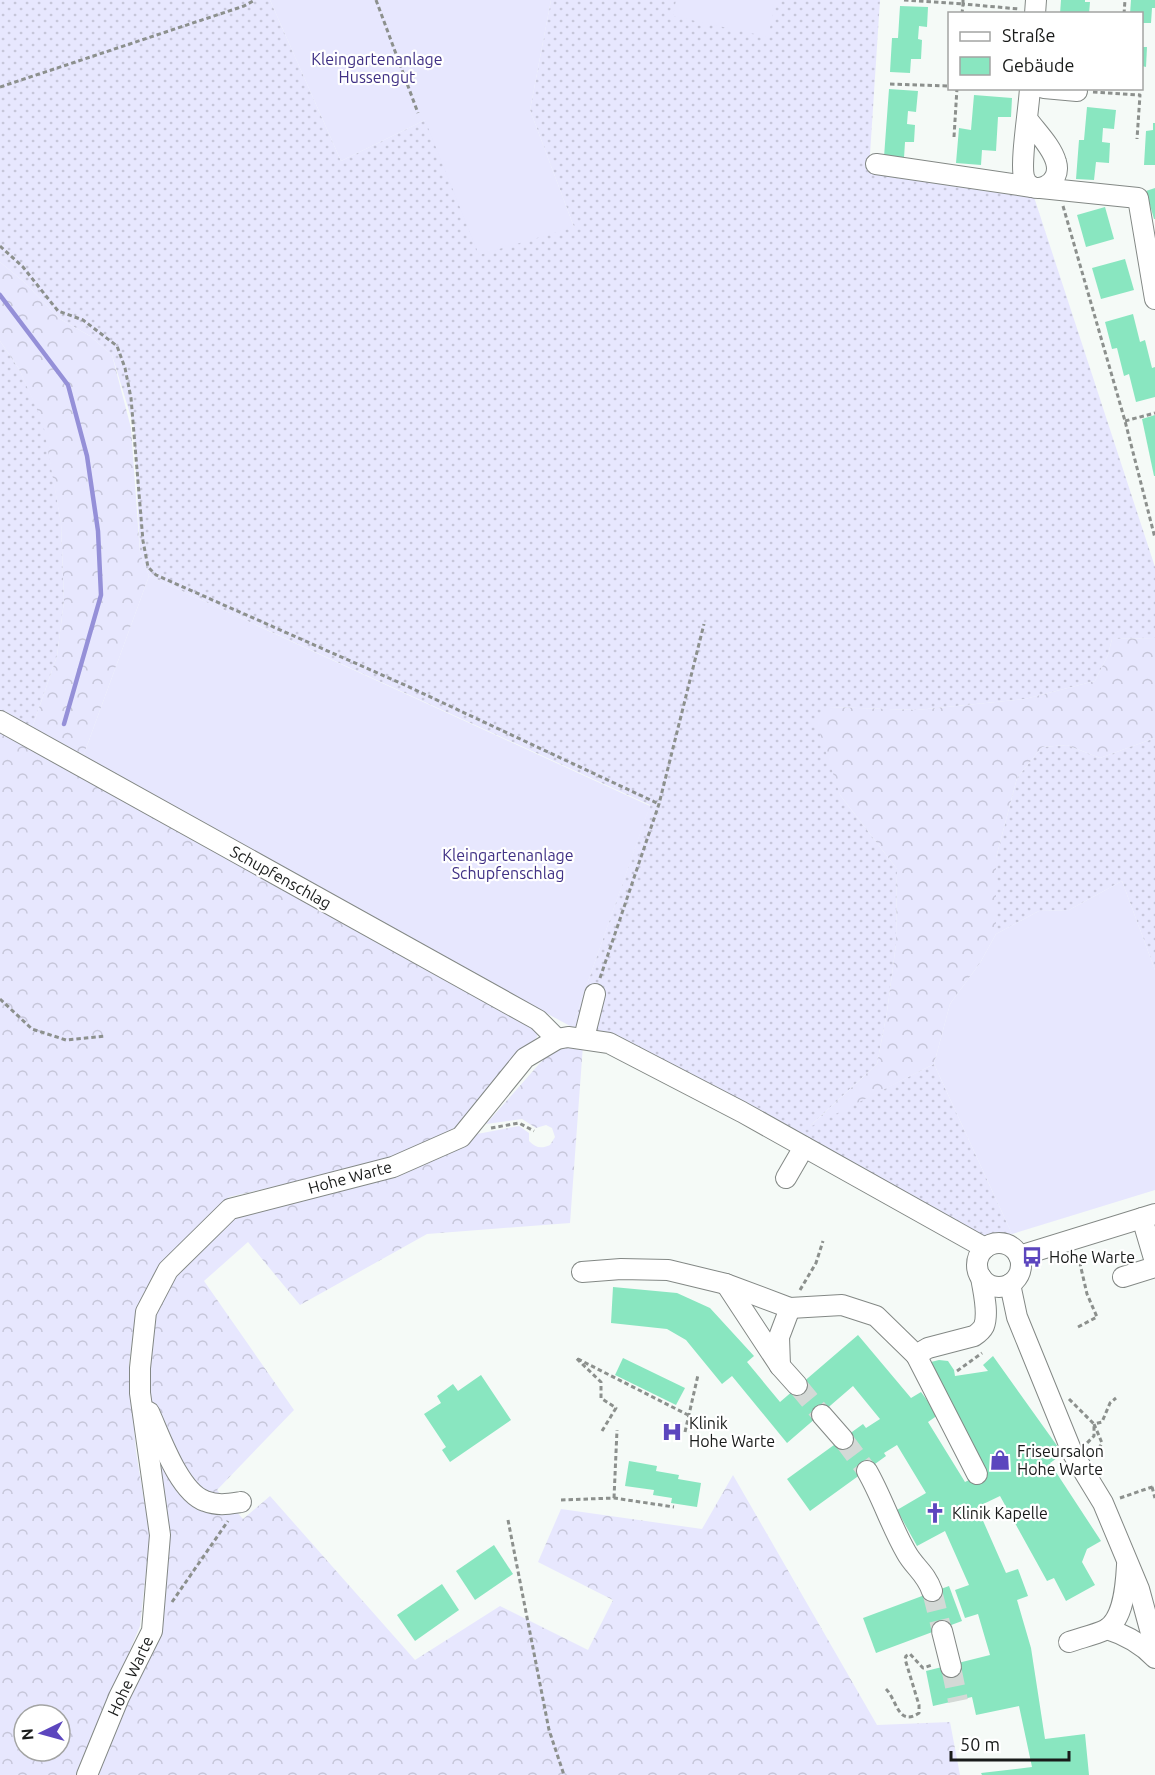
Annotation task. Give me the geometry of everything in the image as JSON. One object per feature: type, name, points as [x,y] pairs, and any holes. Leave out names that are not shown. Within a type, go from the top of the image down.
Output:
[{"type":"street","points":[[1030,90],[1023,168],[1025,179],[1044,188]]},
{"type":"street","points":[[1066,90],[1077,91]]},
{"type":"street","points":[[1028,120],[1056,162],[1058,170],[1055,179],[1044,188]]},
{"type":"street","points":[[876,164],[1044,188],[1138,198],[1155,299]]},
{"type":"street","name":"Schupfenschlag","points":[[0,721],[538,1020],[557,1039]]},
{"type":"street","points":[[584,1038],[595,994]]},
{"type":"street","name":"Hohe Warte","points":[[87,1775],[119,1697],[152,1630],[160,1535],[140,1393],[140,1368],[146,1312],[168,1270],[230,1209],[393,1167],[461,1137],[525,1058],[557,1039],[568,1037],[609,1043],[804,1146],[985,1248],[995,1244],[1007,1245],[1019,1256]]},
{"type":"street","points":[[786,1178],[804,1146]]},
{"type":"street","points":[[985,1248],[978,1262],[978,1271],[986,1282],[1002,1287],[1010,1284],[1020,1272],[1019,1256],[1148,1216],[1155,1262]]},
{"type":"street","points":[[1123,1277],[1155,1267]]},
{"type":"street","points":[[582,1272],[621,1269],[668,1270],[726,1284],[790,1308],[842,1305],[876,1316],[916,1355],[977,1474]]},
{"type":"street","points":[[916,1355],[928,1348],[974,1336],[980,1332],[984,1325],[985,1309],[981,1277]]},
{"type":"street","points":[[726,1284],[780,1366],[797,1385]]},
{"type":"street","points":[[1010,1284],[1017,1317],[1072,1452],[1103,1503],[1139,1589],[1155,1648]]},
{"type":"street","points":[[780,1366],[779,1337],[790,1308]]},
{"type":"street","points":[[140,1393],[184,1485],[202,1501],[222,1505],[241,1502]]},
{"type":"street","points":[[822,1414],[843,1438]]},
{"type":"street","points":[[867,1471],[879,1492],[884,1511],[908,1556],[928,1579],[932,1591]]},
{"type":"street","points":[[1069,1642],[1107,1629],[1117,1616],[1126,1583],[1127,1562]]},
{"type":"street","points":[[1107,1629],[1135,1640],[1155,1658]]},
{"type":"street","points":[[942,1631],[951,1667]]},
{"type":"path","points":[[0,87],[244,6],[255,0]]},
{"type":"path","points":[[376,0],[418,113]]},
{"type":"path","points":[[904,0],[1035,8]]},
{"type":"path","points":[[890,84],[948,86]]},
{"type":"path","points":[[954,137],[957,90]]},
{"type":"path","points":[[1077,91],[1140,95],[1137,139]]},
{"type":"path","points":[[1044,188],[1125,421],[1155,538]]},
{"type":"path","points":[[0,246],[23,267],[58,311],[84,320],[117,346],[125,368],[131,398],[142,541],[148,567],[156,575],[406,686],[659,804]]},
{"type":"path","points":[[1125,421],[1155,413]]},
{"type":"path","points":[[595,994],[659,804],[704,624]]},
{"type":"path","points":[[0,999],[32,1029],[66,1040],[106,1036]]},
{"type":"path","points":[[464,1133],[519,1123],[534,1131]]},
{"type":"path","points":[[790,1308],[816,1263],[823,1241]]},
{"type":"path","points":[[1078,1255],[1087,1293],[1097,1317],[1078,1327]]},
{"type":"path","points":[[602,1431],[616,1408],[601,1398],[601,1382],[576,1358],[688,1415]]},
{"type":"path","points":[[685,1432],[698,1375]]},
{"type":"path","points":[[1080,1468],[1095,1454],[1102,1443],[1094,1424],[1102,1422],[1110,1404],[1116,1398]]},
{"type":"path","points":[[614,1498],[617,1430]]},
{"type":"path","points":[[1103,1503],[1153,1487],[1155,1498]]},
{"type":"path","points":[[561,1500],[614,1498],[674,1507]]},
{"type":"path","points":[[171,1603],[241,1502]]},
{"type":"path","points":[[508,1520],[549,1730],[564,1775]]},
{"type":"path","points":[[885,1689],[890,1693],[900,1712],[906,1717],[912,1717],[919,1713],[919,1705],[906,1656],[910,1654],[923,1668]]},
{"type":"green space","points":[[0,0],[270,0],[341,161],[425,120],[574,227],[530,110],[551,0],[880,0],[869,170],[1033,194],[1155,567],[1155,638],[1112,639],[1108,655],[1095,681],[1025,699],[917,710],[829,707],[840,795],[897,869],[896,944],[877,1064],[810,1126],[934,1064],[1012,1234],[989,1246],[584,1038],[572,1027],[650,805],[149,576],[140,553],[134,427],[112,355],[90,336],[60,319],[24,282],[0,262]]},
{"type":"green space","name":"Kleingartenanlage Hussengut","points":[[270,0],[551,0],[530,110],[574,227],[479,255],[425,120],[341,161]]},
{"type":"green space","points":[[676,0],[776,0],[768,37],[673,16]]},
{"type":"green space","points":[[0,262],[24,282],[60,319],[90,336],[112,355],[131,428],[140,553],[149,576],[81,762],[31,731],[57,656],[64,601],[61,523],[43,423],[19,369],[0,341]]},
{"type":"green space","points":[[0,341],[19,369],[44,423],[61,523],[64,601],[57,656],[31,731],[0,713]]},
{"type":"green space","name":"Kleingartenanlage Schupfenschlag","points":[[149,576],[650,806],[572,1027],[81,762]]},
{"type":"green space","points":[[1155,638],[1155,738],[1100,758],[1067,745],[1042,747],[1017,778],[996,858],[996,934],[980,963],[950,1004],[934,1064],[808,1128],[877,1064],[896,944],[897,869],[840,795],[815,718],[829,707],[917,710],[1025,699],[1095,681],[1108,655],[1112,639]]},
{"type":"green space","points":[[0,727],[538,1024],[537,1037],[456,1130],[390,1160],[229,1197],[163,1265],[137,1306],[129,1364],[136,1452],[150,1535],[140,1626],[78,1775],[0,1775]]},
{"type":"green space","points":[[1155,738],[1155,970],[1122,881],[1069,910],[1039,911],[996,934],[996,858],[1017,778],[1042,747],[1067,745],[1100,758]]},
{"type":"green space","points":[[1122,881],[1155,970],[1155,1190],[1012,1234],[934,1064],[950,1004],[980,963],[996,934],[1039,911],[1069,910]]},
{"type":"green space","points":[[559,1045],[583,1045],[570,1223],[427,1234],[300,1305],[248,1242],[204,1281],[294,1410],[217,1490],[243,1519],[270,1496],[415,1660],[500,1606],[588,1650],[613,1600],[538,1562],[561,1509],[702,1529],[733,1475],[877,1725],[950,1722],[960,1775],[97,1775],[125,1701],[160,1631],[147,1370],[154,1312],[177,1276],[236,1217],[467,1143],[477,1134],[519,1126],[529,1133],[529,1141],[534,1145],[541,1147],[550,1145],[555,1137],[552,1128],[546,1125],[536,1128],[522,1119],[486,1124]]},
{"type":"building","points":[[1061,0],[1090,2],[1089,12],[1060,12]]},
{"type":"building","points":[[1131,0],[1155,0],[1151,23],[1143,23],[1143,12],[1130,12]]},
{"type":"building","points":[[900,6],[928,7],[927,27],[919,26],[918,39],[922,40],[921,59],[911,59],[910,73],[890,72],[892,38],[898,38]]},
{"type":"building","points":[[1143,47],[1147,47],[1146,67],[1143,66]]},
{"type":"building","points":[[889,89],[918,91],[916,112],[908,111],[907,124],[915,125],[914,142],[905,142],[904,158],[884,157]]},
{"type":"building","points":[[974,95],[1012,98],[1011,117],[998,117],[996,151],[982,150],[981,165],[956,163],[959,128],[971,130]]},
{"type":"building","points":[[1087,107],[1116,110],[1114,129],[1103,128],[1102,142],[1110,143],[1109,163],[1096,162],[1094,180],[1076,179],[1079,140],[1084,140]]},
{"type":"building","points":[[1153,123],[1155,123],[1155,165],[1144,165],[1146,131],[1153,130]]},
{"type":"building","points":[[1155,188],[1155,219],[1154,219],[1146,191]]},
{"type":"building","points":[[1105,207],[1114,239],[1086,247],[1077,215]]},
{"type":"building","points":[[1125,259],[1134,290],[1101,299],[1092,268]]},
{"type":"building","points":[[1133,314],[1140,342],[1145,340],[1152,368],[1155,367],[1155,397],[1136,402],[1129,374],[1124,376],[1117,348],[1112,349],[1105,322]]},
{"type":"building","points":[[1155,415],[1155,476],[1154,476],[1142,419]]},
{"type":"building","points":[[613,1287],[677,1293],[710,1308],[754,1356],[747,1362],[780,1402],[858,1335],[911,1398],[921,1392],[938,1415],[928,1422],[965,1482],[985,1472],[927,1363],[939,1360],[948,1361],[955,1376],[988,1371],[983,1365],[993,1356],[1063,1454],[1050,1463],[1101,1541],[1087,1549],[1082,1562],[1095,1585],[1066,1601],[1054,1578],[1047,1581],[1000,1496],[977,1507],[1006,1573],[1018,1569],[1028,1596],[1017,1600],[1031,1648],[1045,1739],[1085,1734],[1089,1775],[982,1775],[981,1773],[1032,1767],[1019,1706],[976,1715],[972,1697],[933,1706],[926,1671],[990,1655],[978,1614],[965,1618],[955,1590],[969,1585],[945,1531],[917,1546],[897,1510],[926,1493],[897,1445],[884,1453],[886,1456],[810,1511],[787,1479],[863,1424],[866,1428],[880,1419],[853,1386],[787,1443],[732,1376],[722,1384],[686,1340],[667,1329],[611,1323]]},
{"type":"building","points":[[623,1358],[685,1388],[676,1405],[615,1375]]},
{"type":"building","points":[[481,1375],[511,1420],[450,1462],[442,1450],[446,1447],[424,1414],[441,1403],[437,1396],[453,1384],[458,1391]]},
{"type":"building","points":[[629,1461],[657,1466],[656,1471],[679,1475],[678,1479],[701,1483],[697,1507],[671,1503],[672,1498],[653,1495],[654,1490],[625,1486]]},
{"type":"building","points":[[494,1545],[513,1574],[475,1600],[456,1571]]},
{"type":"building","points":[[442,1584],[459,1610],[415,1641],[397,1615]]},
{"type":"building","points":[[949,1586],[962,1621],[876,1653],[863,1618]]},
{"type":"waterway","points":[[0,295],[68,385],[87,456],[98,531],[101,595],[64,724]]},
{"type":"tunnel","points":[[797,1385],[822,1415]]},
{"type":"tunnel","points":[[843,1439],[867,1471]]},
{"type":"tunnel","points":[[932,1591],[942,1631]]},
{"type":"tunnel","points":[[951,1667],[958,1701]]},
{"type":"place","name":"Hohe Warte","points":[[1032,1257]]},
{"type":"place","name":"Klinik Hohe Warte","points":[[672,1432]]},
{"type":"place","name":"Friseursalon Hohe Warte","points":[[1000,1460]]},
{"type":"place","name":"Klinik Kapelle","points":[[935,1513]]}]
